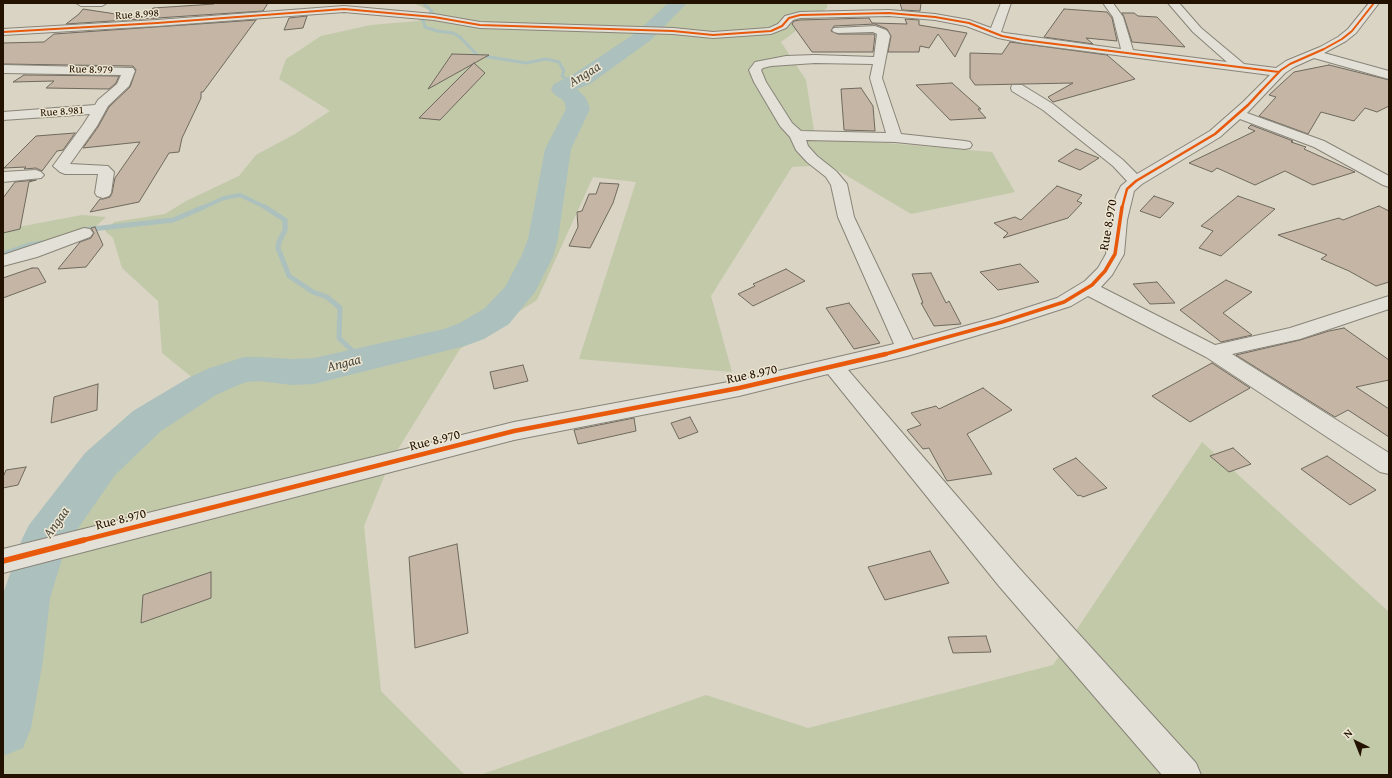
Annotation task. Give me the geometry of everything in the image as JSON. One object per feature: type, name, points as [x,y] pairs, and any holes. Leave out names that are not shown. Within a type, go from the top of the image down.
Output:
[{"type":"street","points":[[81,3],[102,3]]},
{"type":"street","points":[[995,33],[1006,3]]},
{"type":"street","points":[[1108,3],[1118,17],[1128,54]]},
{"type":"street","points":[[1173,3],[1181,10],[1197,30],[1240,67]]},
{"type":"street","name":"Rue 8.970","points":[[3,561],[514,431],[739,388],[834,367],[907,349],[1057,305],[1088,288],[1105,271],[1116,254],[1119,220],[1127,189],[1136,181],[1215,134],[1238,114],[1278,72],[1290,64],[1342,39],[1352,30],[1374,3]]},
{"type":"street","name":"Rue 8.998","points":[[3,32],[156,23],[344,8],[415,15],[480,25],[673,31],[713,35],[771,31],[782,26],[789,18],[800,15],[889,13],[935,17],[978,26],[1002,36],[1023,40],[1278,72]]},
{"type":"street","points":[[838,30],[875,29],[882,32],[884,36],[876,78],[895,138]]},
{"type":"street","points":[[1312,54],[1389,74]]},
{"type":"street","points":[[880,60],[815,59],[781,61],[759,65],[755,70],[760,82],[787,126],[797,135],[801,147],[839,184],[846,217],[907,349]]},
{"type":"street","name":"Rue 8.979","points":[[3,69],[129,71],[121,89],[103,103],[99,109]]},
{"type":"street","points":[[1017,88],[1048,107],[1095,144],[1136,181]]},
{"type":"street","name":"Rue 8.981","points":[[3,116],[99,109]]},
{"type":"street","name":"Rue 8.981","points":[[99,109],[90,126],[61,164],[62,168],[65,169],[103,169],[106,172],[103,194]]},
{"type":"street","points":[[1238,114],[1319,144],[1389,182]]},
{"type":"street","points":[[797,135],[895,138],[965,145]]},
{"type":"street","points":[[3,177],[36,175]]},
{"type":"street","points":[[3,261],[32,253],[84,233]]},
{"type":"street","points":[[1088,288],[1213,352],[1389,465]]},
{"type":"street","points":[[1213,352],[1293,334],[1342,319],[1389,302]]},
{"type":"street","points":[[834,367],[1009,577],[1184,775]]},
{"type":"green space","points":[[413,3],[827,3],[827,8],[781,42],[806,80],[815,137],[992,152],[1015,192],[911,214],[829,165],[792,167],[711,296],[732,372],[579,359],[636,182],[593,177],[537,300],[460,349],[390,462],[364,526],[381,691],[465,775],[3,775],[3,728],[17,660],[26,598],[45,539],[100,464],[147,421],[203,386],[162,353],[158,301],[122,268],[113,238],[105,231],[114,222],[165,214],[186,201],[239,176],[256,155],[295,134],[330,111],[279,79],[286,59],[321,36],[371,25],[418,21],[431,11]]},
{"type":"green space","points":[[82,215],[106,217],[94,228],[49,245],[3,259],[3,232],[13,228]]},
{"type":"green space","points":[[1202,442],[1389,612],[1389,775],[480,775],[706,695],[808,728],[1053,665]]},
{"type":"building","points":[[215,3],[268,3],[263,11],[66,24],[83,9],[142,18],[153,8]]},
{"type":"building","points":[[900,3],[921,3],[920,11],[902,10]]},
{"type":"building","points":[[1064,9],[1107,12],[1112,18],[1117,41],[1086,38],[1093,44],[1044,37]]},
{"type":"building","points":[[1122,13],[1134,13],[1138,16],[1157,17],[1185,47],[1132,42]]},
{"type":"building","points":[[307,16],[303,28],[284,30],[289,18]]},
{"type":"building","points":[[869,18],[872,23],[907,24],[905,19],[919,20],[919,25],[967,33],[955,57],[938,34],[929,48],[920,46],[919,52],[888,52],[891,36],[887,29],[875,24],[834,26],[831,31],[838,34],[875,35],[873,52],[812,52],[792,24],[794,21],[800,20]]},
{"type":"building","points":[[256,20],[203,92],[201,92],[201,98],[182,138],[179,152],[169,153],[139,202],[90,212],[100,199],[110,197],[115,178],[140,142],[83,148],[98,127],[109,107],[130,87],[136,70],[133,66],[3,64],[3,43],[44,42],[54,34]]},
{"type":"building","points":[[1010,42],[1107,55],[1135,79],[1053,102],[1048,97],[1073,83],[975,85],[970,78],[970,53],[1002,54]]},
{"type":"building","points":[[452,54],[489,55],[428,89]]},
{"type":"building","points":[[474,63],[485,73],[440,120],[419,118]]},
{"type":"building","points":[[1329,65],[1389,80],[1389,106],[1377,112],[1365,108],[1354,121],[1321,112],[1308,134],[1259,116],[1276,97],[1269,95],[1294,72]]},
{"type":"building","points":[[24,75],[119,76],[116,83],[109,89],[46,88],[54,81],[13,82]]},
{"type":"building","points":[[952,83],[981,109],[978,109],[986,118],[950,120],[916,85]]},
{"type":"building","points":[[861,88],[873,106],[875,131],[844,130],[841,89]]},
{"type":"building","points":[[1251,125],[1293,141],[1291,142],[1306,147],[1304,149],[1355,172],[1313,185],[1285,171],[1255,185],[1217,168],[1212,172],[1189,163],[1255,131],[1248,128]]},
{"type":"building","points":[[75,133],[63,150],[57,151],[42,171],[36,168],[24,169],[26,167],[4,168],[36,136]]},
{"type":"building","points":[[1076,149],[1099,158],[1080,170],[1058,161]]},
{"type":"building","points":[[36,180],[29,182],[20,229],[3,233],[3,198],[15,182]]},
{"type":"building","points":[[600,183],[619,184],[613,203],[590,248],[569,246],[578,227],[577,212],[582,211],[589,194],[596,194]]},
{"type":"building","points":[[1057,186],[1082,195],[1077,201],[1082,203],[1068,218],[1003,238],[1008,233],[994,223],[1015,217],[1021,220]]},
{"type":"building","points":[[1154,196],[1174,203],[1160,218],[1140,211]]},
{"type":"building","points":[[1238,196],[1275,209],[1221,256],[1199,248],[1213,231],[1201,226]]},
{"type":"building","points":[[1379,206],[1389,211],[1389,282],[1376,286],[1349,271],[1321,259],[1327,255],[1278,235],[1339,218],[1343,220]]},
{"type":"building","points":[[95,227],[103,245],[86,267],[58,269],[80,242],[91,238],[94,233],[91,228]]},
{"type":"building","points":[[1020,264],[1039,282],[998,290],[980,272]]},
{"type":"building","points":[[32,268],[38,268],[46,282],[3,298],[3,278]]},
{"type":"building","points":[[786,269],[805,281],[753,306],[738,294],[755,286],[753,284]]},
{"type":"building","points":[[931,273],[946,303],[949,301],[961,324],[934,326],[921,303],[923,303],[912,274]]},
{"type":"building","points":[[1226,280],[1252,292],[1223,313],[1252,335],[1221,342],[1180,310]]},
{"type":"building","points":[[1157,282],[1175,303],[1150,304],[1133,284]]},
{"type":"building","points":[[849,303],[880,343],[854,349],[826,308]]},
{"type":"building","points":[[1344,328],[1389,360],[1389,380],[1356,387],[1389,409],[1389,437],[1348,410],[1335,417],[1236,355]]},
{"type":"building","points":[[1212,363],[1250,388],[1190,422],[1152,396]]},
{"type":"building","points":[[523,365],[528,381],[494,389],[490,372]]},
{"type":"building","points":[[98,384],[97,410],[51,423],[54,397]]},
{"type":"building","points":[[983,388],[1012,410],[967,434],[992,474],[947,481],[929,448],[923,449],[907,430],[921,425],[911,413],[936,406],[939,409]]},
{"type":"building","points":[[690,417],[698,432],[679,439],[671,423]]},
{"type":"building","points":[[634,418],[636,431],[578,444],[574,430]]},
{"type":"building","points":[[1233,448],[1251,464],[1229,472],[1210,456]]},
{"type":"building","points":[[1327,456],[1376,490],[1350,505],[1301,469]]},
{"type":"building","points":[[1076,458],[1107,488],[1083,497],[1080,495],[1078,496],[1053,469]]},
{"type":"building","points":[[26,467],[18,485],[3,488],[3,477],[6,470]]},
{"type":"building","points":[[457,544],[468,633],[415,648],[409,557]]},
{"type":"building","points":[[930,551],[949,583],[885,600],[868,567]]},
{"type":"building","points":[[211,572],[211,598],[141,623],[143,595]]},
{"type":"building","points":[[986,636],[991,652],[953,653],[948,637]]},
{"type":"waterway","points":[[423,3],[432,11],[423,20],[425,27],[437,31],[453,33],[460,37],[477,55],[526,63],[546,59],[559,62],[564,71],[562,76],[572,83]]},
{"type":"waterway","name":"Angaa","points":[[3,728],[17,660],[26,598],[45,539],[100,464],[147,421],[203,386],[223,377],[244,370],[259,369],[292,372],[314,371],[453,338],[472,331],[497,316],[519,292],[537,257],[543,239],[558,149],[578,109],[575,98],[562,89],[582,79],[644,36],[678,3]]},
{"type":"waterway","points":[[202,208],[224,198],[240,195],[265,207]]},
{"type":"waterway","points":[[83,230],[173,220],[204,207]]},
{"type":"waterway","points":[[265,207],[285,220],[285,230],[279,242],[278,248],[289,276],[313,292],[327,297],[340,308],[339,338],[357,355]]},
{"type":"waterway","points":[[3,254],[29,245],[42,243]]},
{"type":"waterway","name":"Angaa","points":[[357,355],[362,360]]},
{"type":"cycle path","points":[[3,561],[514,431],[739,388],[881,355],[1002,322],[1064,302],[1092,285],[1105,271],[1115,254],[1119,220],[1127,189],[1136,181],[1215,134],[1248,105],[1281,70],[1290,64],[1324,49],[1342,39],[1352,31],[1374,3]]},
{"type":"cycle path","points":[[3,32],[157,23],[344,9],[434,17],[480,25],[673,31],[713,35],[771,31],[782,26],[789,18],[800,15],[889,13],[935,17],[969,23],[1002,36],[1023,40],[1279,72]]}]
